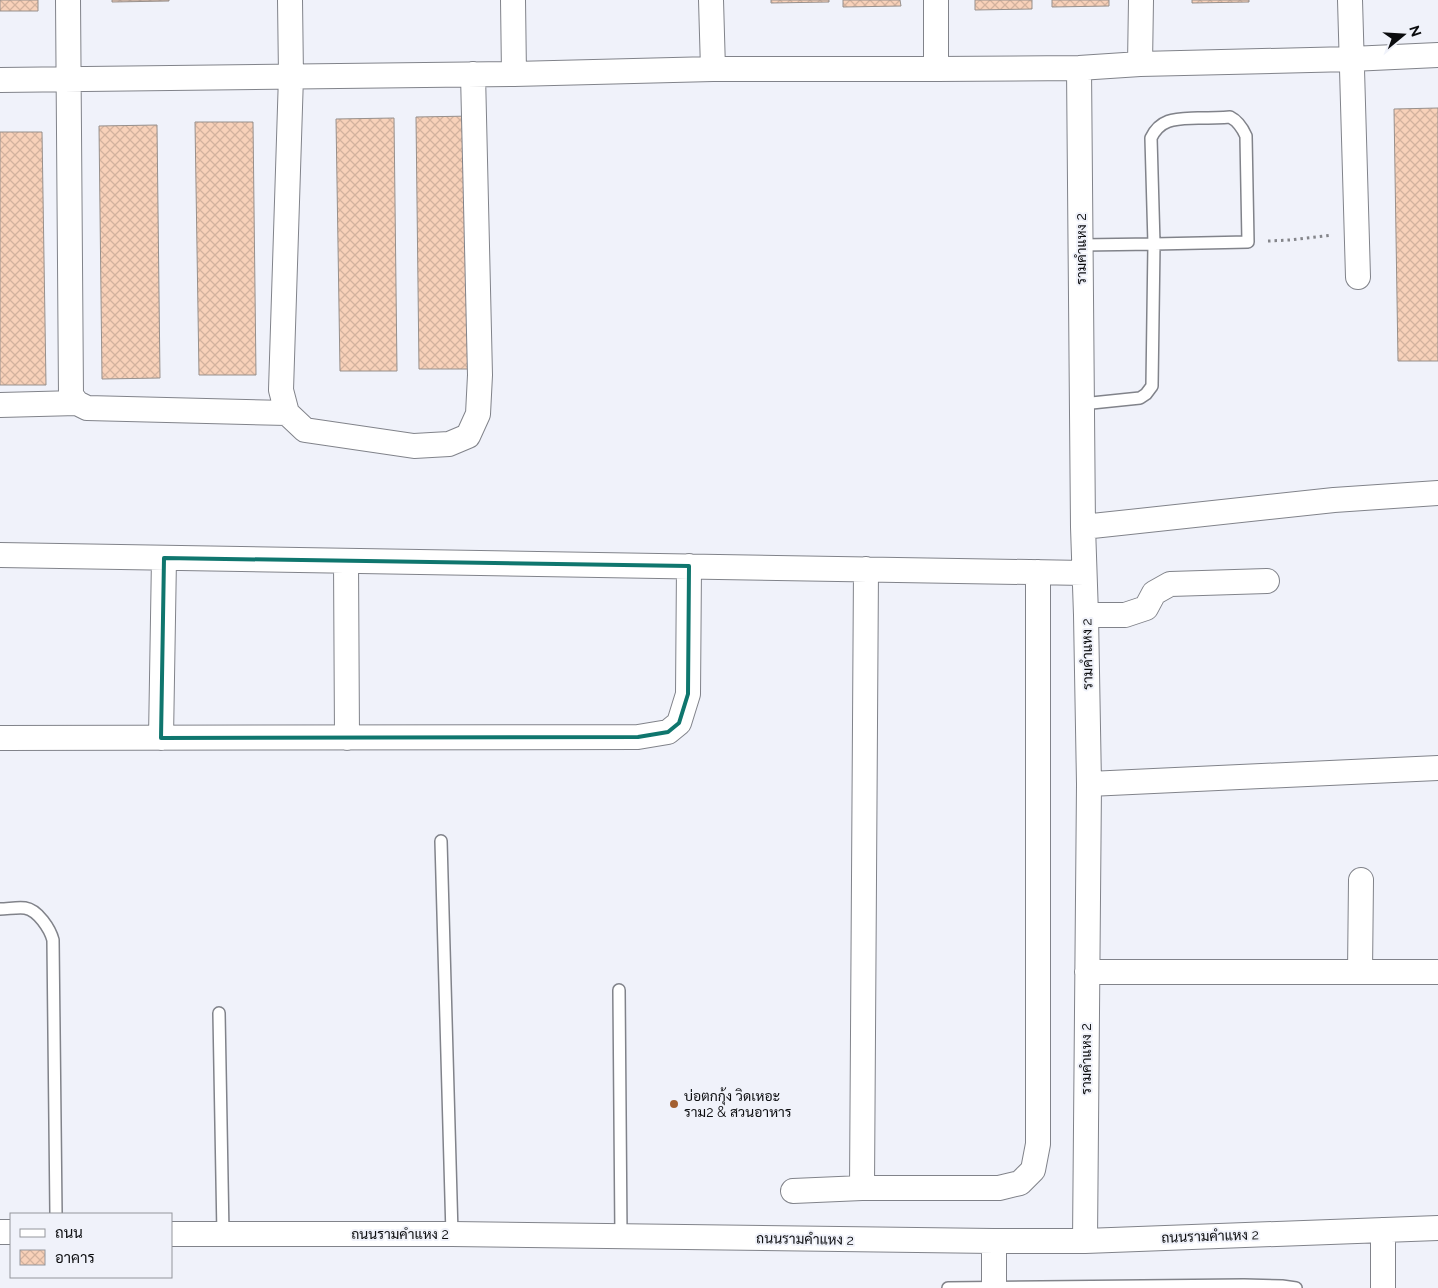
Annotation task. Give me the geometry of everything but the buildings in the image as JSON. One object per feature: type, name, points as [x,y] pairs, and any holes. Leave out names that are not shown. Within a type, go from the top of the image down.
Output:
[{"type":"street","points":[[68,0],[71,395],[76,403]]},
{"type":"street","points":[[290,0],[291,76],[280,390],[287,413],[305,430],[414,446],[449,444],[468,436],[478,414],[480,375],[473,74]]},
{"type":"street","points":[[513,0],[514,74]]},
{"type":"street","points":[[712,0],[713,69]]},
{"type":"street","points":[[936,0],[936,69]]},
{"type":"street","points":[[1140,0],[1140,64]]},
{"type":"street","points":[[1350,0],[1358,277]]},
{"type":"street","points":[[0,80],[514,74],[713,69],[1079,68],[1140,64],[1438,55]]},
{"type":"street","name":"รามคำแหง 2","points":[[1079,68],[1083,527],[1089,784],[1085,1241]]},
{"type":"street","points":[[0,405],[76,403],[87,408],[287,413]]},
{"type":"street","points":[[1083,527],[1334,500],[1438,493]]},
{"type":"street","points":[[0,555],[1084,573]]},
{"type":"street","points":[[161,738],[164,558]]},
{"type":"street","points":[[346,561],[347,738]]},
{"type":"street","points":[[0,738],[638,737],[668,732],[679,722],[688,694],[690,566]]},
{"type":"street","points":[[862,1188],[866,569]]},
{"type":"street","points":[[793,1191],[862,1188],[1000,1188],[1020,1183],[1033,1170],[1038,1144],[1038,572]]},
{"type":"street","points":[[1086,615],[1125,615],[1146,608],[1154,593],[1170,584],[1267,581]]},
{"type":"street","points":[[1089,784],[1438,768]]},
{"type":"street","points":[[1360,972],[1361,880]]},
{"type":"street","points":[[1087,972],[1438,972]]},
{"type":"street","name":"ถนนรามคำแหง 2","points":[[172,1234],[452,1234],[1085,1241],[1438,1228]]},
{"type":"street","points":[[1383,1230],[1383,1288]]},
{"type":"street","points":[[994,1241],[994,1288]]},
{"type":"lane","points":[[1081,245],[1154,244],[1248,242],[1246,136],[1236,120],[1230,117],[1172,119],[1154,131],[1151,138],[1154,244],[1152,386],[1140,398],[1082,404]]},
{"type":"lane","points":[[441,841],[452,1234]]},
{"type":"lane","points":[[0,909],[27,908],[43,920],[53,940],[56,1213]]},
{"type":"lane","points":[[618,990],[621,1236]]},
{"type":"lane","points":[[219,1013],[222,1234]]},
{"type":"lane","points":[[948,1288],[1282,1286],[1296,1288]]},
{"type":"path","points":[[1290,240],[1357,232]]},
{"type":"highlighted area","points":[[164,558],[689,566],[688,694],[679,723],[668,732],[638,737],[161,738]]},
{"type":"place","name":"บ่อตกกุ้ง วิดเหอะ ราม2 & สวนอาหาร","points":[[674,1104]]}]
